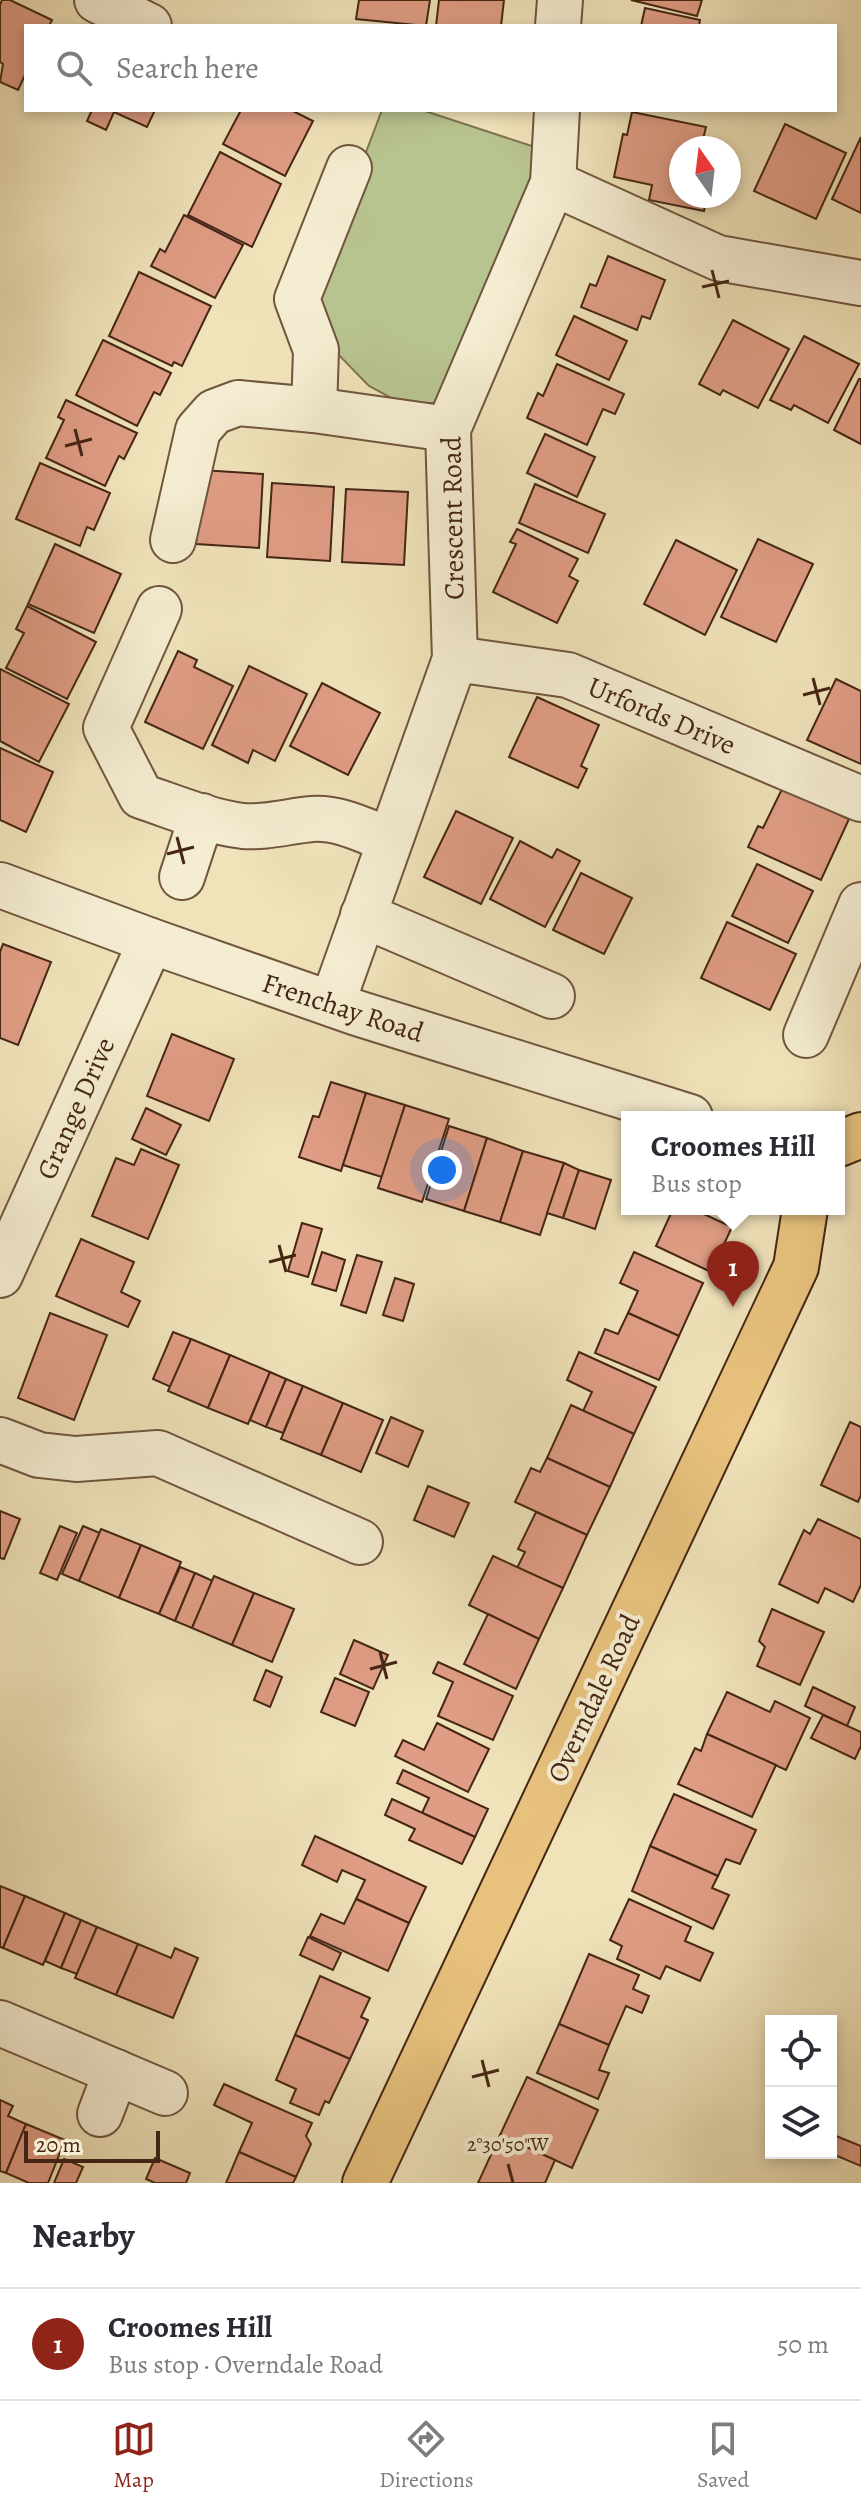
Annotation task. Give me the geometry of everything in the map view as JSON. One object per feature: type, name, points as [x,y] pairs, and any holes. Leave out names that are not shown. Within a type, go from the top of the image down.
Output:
[{"type":"main road","name":"Overndale Road","points":[[365,2183],[796,1267],[804,1215]]},
{"type":"street","points":[[97,0],[145,24]]},
{"type":"street","points":[[558,24],[560,0]]},
{"type":"street","name":"Crescent Road","points":[[332,1004],[455,659],[448,429],[553,183],[557,112]]},
{"type":"street","points":[[314,410],[316,350],[297,299],[349,168]]},
{"type":"street","points":[[553,183],[718,258],[861,283]]},
{"type":"street","points":[[173,540],[198,430],[214,412],[238,403],[448,429]]},
{"type":"street","points":[[159,609],[106,728],[141,796],[244,826],[280,825],[314,819],[342,822],[389,840]]},
{"type":"street","name":"Urfords Drive","points":[[455,659],[568,675],[861,799]]},
{"type":"street","points":[[182,877],[202,816]]},
{"type":"street","name":"Frenchay Road","points":[[0,885],[332,1004],[671,1111]]},
{"type":"street","points":[[806,1035],[861,905]]},
{"type":"street","points":[[363,915],[552,996]]},
{"type":"street","name":"Grange Drive","points":[[0,1275],[151,941]]},
{"type":"street","points":[[0,1440],[39,1455],[76,1459],[158,1453],[360,1542]]},
{"type":"street","points":[[0,2023],[165,2093]]},
{"type":"street","points":[[100,2114],[116,2072]]},
{"type":"green space","points":[[381,112],[428,112],[541,149],[458,380],[442,402],[406,406],[369,386],[328,344],[316,313],[320,273]]},
{"type":"building","points":[[2,0],[10,0],[52,20],[50,24],[24,24],[24,77],[18,90],[0,82],[3,64],[0,62]]},
{"type":"building","points":[[359,0],[430,0],[426,24],[356,19]]},
{"type":"building","points":[[439,0],[504,0],[501,24],[436,24]]},
{"type":"building","points":[[631,0],[702,0],[697,16]]},
{"type":"building","points":[[645,8],[700,20],[699,24],[641,24]]},
{"type":"building","points":[[91,112],[114,112],[106,130],[87,121]]},
{"type":"building","points":[[114,112],[154,112],[147,127]]},
{"type":"building","points":[[240,112],[295,112],[313,121],[285,176],[223,144]]},
{"type":"building","points":[[632,112],[706,127],[704,136],[669,136],[669,204],[649,200],[652,185],[614,177],[623,134],[627,135]]},
{"type":"building","points":[[785,124],[846,153],[816,219],[754,191]]},
{"type":"building","points":[[861,137],[861,213],[832,199]]},
{"type":"building","points":[[220,152],[281,184],[252,247],[188,215]]},
{"type":"building","points":[[184,215],[243,245],[215,298],[151,266],[160,249],[165,252]]},
{"type":"building","points":[[608,256],[665,280],[650,319],[642,316],[637,330],[581,307],[590,284],[596,286]]},
{"type":"building","points":[[139,272],[211,306],[182,366],[174,362],[172,366],[109,336]]},
{"type":"building","points":[[574,316],[627,341],[609,380],[556,355]]},
{"type":"building","points":[[733,320],[789,349],[758,408],[723,390],[720,395],[699,384]]},
{"type":"building","points":[[804,336],[859,364],[828,423],[794,405],[791,410],[770,400]]},
{"type":"building","points":[[103,340],[171,373],[160,395],[154,392],[137,426],[76,395]]},
{"type":"building","points":[[557,364],[624,394],[615,414],[603,409],[587,445],[527,418],[538,393],[543,396]]},
{"type":"building","points":[[861,379],[861,444],[834,430]]},
{"type":"building","points":[[66,400],[137,433],[124,459],[119,456],[105,486],[46,458],[64,420],[58,417]]},
{"type":"building","points":[[545,434],[595,457],[577,497],[527,473]]},
{"type":"building","points":[[40,463],[110,493],[94,530],[87,527],[80,546],[16,519]]},
{"type":"building","points":[[201,470],[263,474],[259,548],[196,544]]},
{"type":"building","points":[[272,483],[334,487],[330,561],[267,557]]},
{"type":"building","points":[[535,484],[605,514],[588,553],[519,523]]},
{"type":"building","points":[[346,489],[408,492],[404,565],[342,562]]},
{"type":"building","points":[[517,529],[578,559],[569,576],[578,581],[557,623],[493,592],[516,544],[510,542]]},
{"type":"building","points":[[758,539],[813,564],[776,642],[721,617]]},
{"type":"building","points":[[676,540],[737,570],[705,635],[644,604]]},
{"type":"building","points":[[55,544],[121,574],[94,633],[28,604]]},
{"type":"building","points":[[27,606],[96,642],[67,699],[6,668],[24,633],[16,629]]},
{"type":"building","points":[[178,651],[197,660],[194,667],[233,686],[203,749],[145,722]]},
{"type":"building","points":[[249,666],[307,694],[275,761],[253,750],[248,763],[212,745]]},
{"type":"building","points":[[0,669],[69,704],[39,762],[0,741]]},
{"type":"building","points":[[836,679],[861,691],[861,764],[807,740]]},
{"type":"building","points":[[322,683],[380,713],[348,775],[290,746]]},
{"type":"building","points":[[537,697],[599,725],[581,766],[587,769],[578,788],[509,757]]},
{"type":"building","points":[[0,748],[53,772],[26,832],[0,820]]},
{"type":"building","points":[[782,789],[849,819],[821,880],[748,847],[758,826],[763,828]]},
{"type":"building","points":[[456,811],[513,838],[481,904],[424,877]]},
{"type":"building","points":[[520,841],[552,858],[557,849],[580,861],[545,927],[490,899]]},
{"type":"building","points":[[757,864],[813,891],[788,943],[732,916]]},
{"type":"building","points":[[581,873],[632,898],[604,954],[553,930]]},
{"type":"building","points":[[727,922],[796,954],[770,1010],[701,978]]},
{"type":"building","points":[[3,944],[51,962],[18,1045],[0,1038],[0,952]]},
{"type":"building","points":[[172,1034],[234,1059],[209,1121],[147,1096]]},
{"type":"building","points":[[331,1082],[366,1093],[341,1171],[299,1157],[313,1116],[319,1117]]},
{"type":"building","points":[[366,1093],[405,1105],[382,1177],[343,1165]]},
{"type":"building","points":[[405,1105],[449,1119],[422,1202],[378,1188]]},
{"type":"building","points":[[146,1108],[181,1125],[166,1155],[132,1139]]},
{"type":"building","points":[[449,1126],[487,1138],[464,1211],[426,1199]]},
{"type":"building","points":[[487,1138],[523,1151],[500,1222],[464,1211]]},
{"type":"building","points":[[141,1149],[179,1165],[148,1239],[92,1216],[116,1158],[134,1165]]},
{"type":"building","points":[[523,1151],[564,1163],[540,1235],[500,1222]]},
{"type":"building","points":[[564,1163],[579,1170],[563,1218],[547,1213]]},
{"type":"building","points":[[579,1170],[611,1180],[595,1229],[563,1218]]},
{"type":"building","points":[[670,1215],[706,1215],[732,1227],[711,1272],[656,1246]]},
{"type":"building","points":[[302,1223],[322,1229],[308,1277],[288,1271]]},
{"type":"building","points":[[81,1239],[134,1262],[121,1292],[140,1301],[128,1327],[56,1296]]},
{"type":"building","points":[[322,1252],[345,1260],[336,1291],[312,1284]]},
{"type":"building","points":[[634,1252],[703,1283],[679,1336],[628,1313],[638,1291],[620,1283]]},
{"type":"building","points":[[357,1255],[382,1262],[366,1313],[341,1305]]},
{"type":"building","points":[[395,1278],[414,1284],[403,1321],[383,1315]]},
{"type":"building","points":[[50,1313],[107,1335],[74,1420],[18,1398]]},
{"type":"building","points":[[628,1313],[679,1336],[659,1380],[595,1353],[605,1329],[618,1334]]},
{"type":"building","points":[[173,1332],[191,1339],[171,1387],[153,1379]]},
{"type":"building","points":[[191,1339],[230,1355],[208,1408],[168,1391]]},
{"type":"building","points":[[579,1352],[656,1387],[634,1434],[583,1411],[592,1392],[567,1380]]},
{"type":"building","points":[[230,1355],[270,1372],[248,1424],[208,1408]]},
{"type":"building","points":[[270,1372],[286,1379],[266,1427],[250,1420]]},
{"type":"building","points":[[286,1379],[303,1386],[283,1433],[266,1427]]},
{"type":"building","points":[[303,1386],[343,1403],[321,1455],[281,1439]]},
{"type":"building","points":[[343,1403],[383,1420],[361,1472],[321,1455]]},
{"type":"building","points":[[571,1405],[634,1434],[610,1487],[547,1458]]},
{"type":"building","points":[[391,1417],[423,1431],[408,1467],[376,1453]]},
{"type":"building","points":[[850,1422],[861,1427],[861,1495],[858,1502],[821,1485]]},
{"type":"building","points":[[547,1458],[610,1487],[587,1535],[515,1502],[531,1468],[540,1472]]},
{"type":"building","points":[[428,1486],[469,1503],[454,1537],[414,1520]]},
{"type":"building","points":[[0,1511],[20,1519],[4,1559],[0,1558]]},
{"type":"building","points":[[536,1512],[587,1535],[563,1588],[517,1568],[525,1552],[518,1549]]},
{"type":"building","points":[[818,1519],[861,1539],[861,1585],[853,1602],[825,1588],[818,1603],[779,1584],[804,1530],[810,1534]]},
{"type":"building","points":[[60,1526],[77,1533],[57,1580],[40,1573]]},
{"type":"building","points":[[83,1526],[100,1533],[79,1581],[62,1574]]},
{"type":"building","points":[[101,1529],[141,1545],[119,1598],[79,1581]]},
{"type":"building","points":[[141,1545],[181,1562],[159,1614],[119,1598]]},
{"type":"building","points":[[493,1556],[563,1588],[539,1639],[469,1605]]},
{"type":"building","points":[[180,1567],[195,1573],[175,1621],[159,1614]]},
{"type":"building","points":[[195,1573],[213,1581],[192,1628],[175,1621]]},
{"type":"building","points":[[214,1576],[254,1593],[232,1645],[192,1628]]},
{"type":"building","points":[[254,1593],[294,1609],[272,1662],[232,1645]]},
{"type":"building","points":[[772,1609],[824,1632],[800,1685],[757,1666],[765,1647],[759,1641]]},
{"type":"building","points":[[488,1614],[539,1639],[516,1689],[464,1664]]},
{"type":"building","points":[[354,1640],[388,1655],[373,1689],[340,1674]]},
{"type":"building","points":[[438,1662],[513,1696],[493,1740],[438,1716],[453,1682],[433,1673]]},
{"type":"building","points":[[266,1670],[282,1677],[270,1707],[254,1700]]},
{"type":"building","points":[[335,1678],[369,1692],[355,1726],[321,1712]]},
{"type":"building","points":[[813,1687],[855,1707],[847,1726],[805,1706]]},
{"type":"building","points":[[727,1692],[770,1712],[775,1701],[810,1718],[786,1770],[707,1734]]},
{"type":"building","points":[[823,1715],[861,1732],[861,1746],[855,1759],[811,1738]]},
{"type":"building","points":[[437,1723],[489,1749],[468,1792],[395,1756],[403,1740],[424,1750]]},
{"type":"building","points":[[707,1734],[776,1765],[752,1817],[678,1784],[695,1748],[701,1751]]},
{"type":"building","points":[[403,1770],[488,1809],[475,1837],[422,1813],[429,1798],[397,1783]]},
{"type":"building","points":[[674,1794],[756,1830],[740,1864],[726,1859],[718,1876],[650,1846]]},
{"type":"building","points":[[392,1799],[475,1837],[462,1864],[409,1840],[415,1829],[385,1815]]},
{"type":"building","points":[[315,1836],[426,1887],[409,1923],[356,1899],[365,1880],[342,1870],[337,1882],[302,1865]]},
{"type":"building","points":[[650,1846],[718,1876],[712,1888],[729,1895],[713,1929],[632,1891]]},
{"type":"building","points":[[0,1886],[25,1896],[3,1948],[0,1947]]},
{"type":"building","points":[[25,1896],[65,1913],[43,1965],[3,1948]]},
{"type":"building","points":[[356,1899],[409,1923],[388,1971],[310,1936],[321,1914],[344,1924]]},
{"type":"building","points":[[629,1899],[691,1927],[685,1941],[713,1953],[700,1981],[666,1966],[660,1979],[617,1959],[622,1946],[610,1940]]},
{"type":"building","points":[[65,1913],[81,1920],[61,1968],[45,1961]]},
{"type":"building","points":[[81,1920],[97,1927],[77,1974],[61,1968]]},
{"type":"building","points":[[97,1927],[138,1944],[116,1995],[75,1978]]},
{"type":"building","points":[[308,1937],[341,1953],[333,1970],[300,1955]]},
{"type":"building","points":[[138,1944],[171,1958],[175,1948],[198,1958],[173,2018],[116,1995]]},
{"type":"building","points":[[589,1954],[639,1975],[633,1989],[649,1996],[642,2013],[626,2006],[609,2045],[559,2024]]},
{"type":"building","points":[[320,1976],[370,1998],[361,2017],[368,2020],[350,2059],[295,2035]]},
{"type":"building","points":[[559,2024],[609,2045],[599,2070],[609,2073],[598,2099],[537,2073]]},
{"type":"building","points":[[295,2035],[350,2059],[329,2103],[325,2101],[319,2115],[290,2103],[296,2089],[276,2080]]},
{"type":"building","points":[[527,2077],[598,2110],[572,2168],[500,2135]]},
{"type":"building","points":[[224,2084],[312,2123],[306,2136],[311,2144],[296,2177],[239,2152],[252,2123],[214,2105]]},
{"type":"building","points":[[0,2100],[13,2106],[8,2116],[26,2124],[6,2173],[0,2171]]},
{"type":"building","points":[[26,2124],[65,2140],[48,2183],[29,2183],[6,2173]]},
{"type":"building","points":[[500,2135],[555,2160],[545,2183],[478,2183]]},
{"type":"building","points":[[837,2136],[861,2146],[861,2166],[837,2156]]},
{"type":"building","points":[[239,2152],[296,2177],[293,2183],[226,2183]]},
{"type":"building","points":[[155,2158],[190,2173],[186,2183],[155,2183],[146,2179]]},
{"type":"building","points":[[64,2159],[83,2167],[76,2183],[54,2183]]},
{"type":"place","name":"Croomes Hill","points":[[733,1307]]}]
